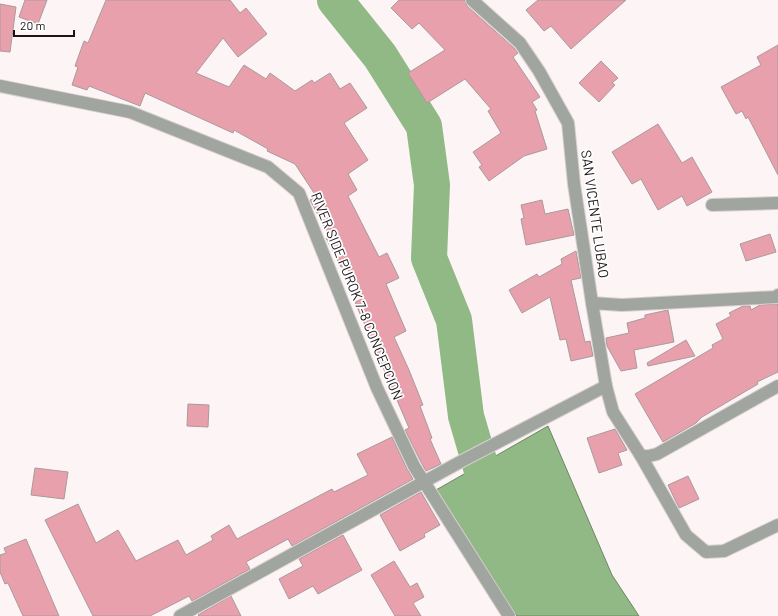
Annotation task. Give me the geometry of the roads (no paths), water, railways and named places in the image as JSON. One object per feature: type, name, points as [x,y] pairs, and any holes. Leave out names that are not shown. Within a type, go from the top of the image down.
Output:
[{"type":"street","name":"SAN VICENTE LUBAO","points":[[472,0],[520,43],[539,71],[568,123],[574,184],[592,302],[606,386],[613,412],[642,456],[686,535],[706,552],[724,551],[778,525]]},
{"type":"street","name":"RIVER SIDE PUROK 7-8 CONCEPCION","points":[[0,86],[130,112],[268,167],[299,193],[377,388],[414,466],[509,616]]},
{"type":"street","points":[[712,204],[778,204]]},
{"type":"street","points":[[592,302],[622,305],[768,297],[778,295]]},
{"type":"street","points":[[180,616],[460,462],[606,386]]},
{"type":"street","points":[[642,456],[657,454],[778,386]]},
{"type":"waterway","points":[[335,0],[380,56],[424,126],[432,185],[429,258],[454,320],[466,416],[494,512]]}]
